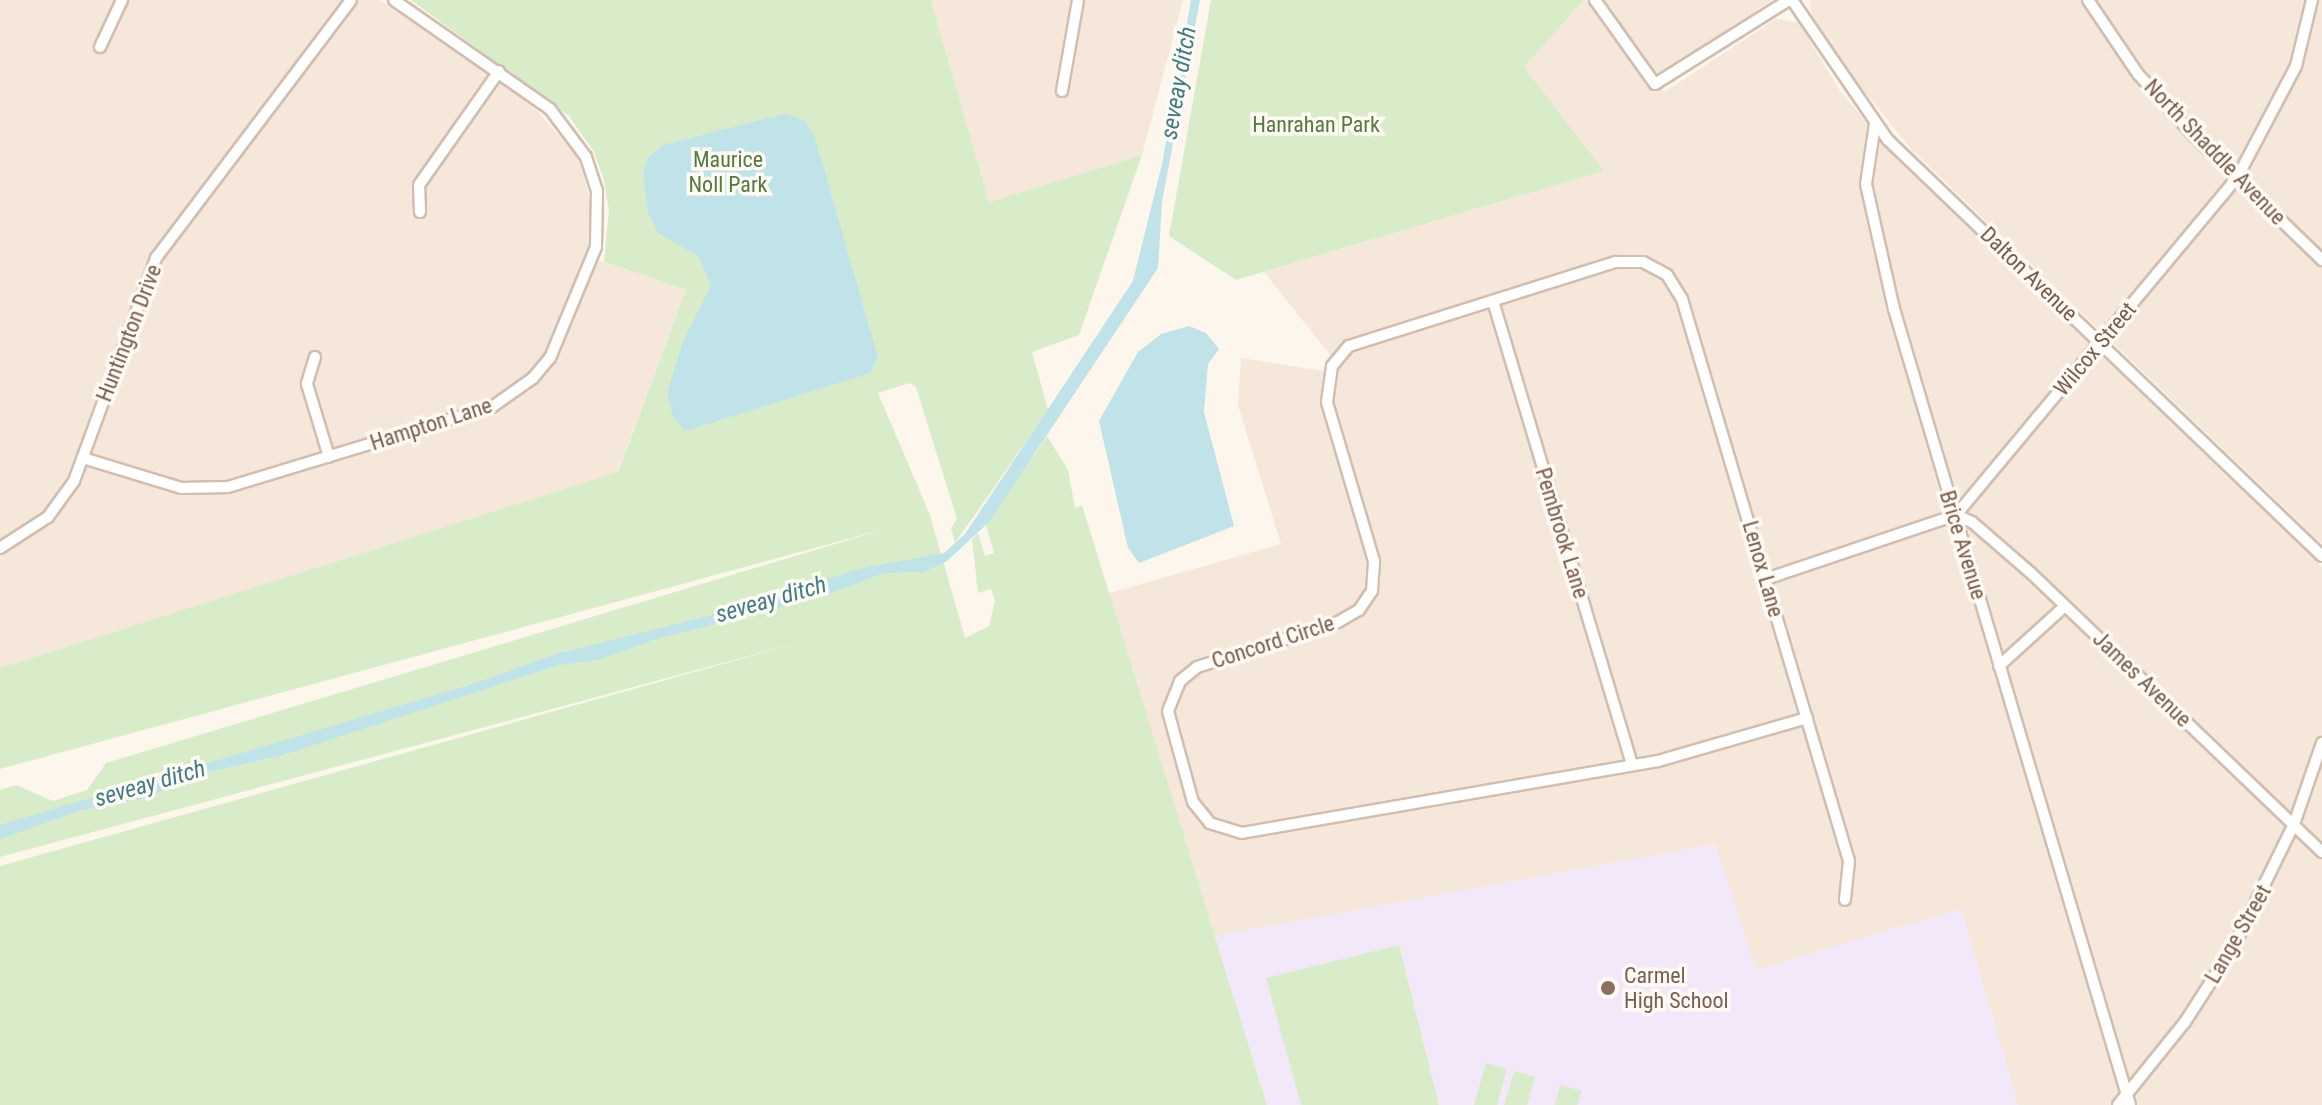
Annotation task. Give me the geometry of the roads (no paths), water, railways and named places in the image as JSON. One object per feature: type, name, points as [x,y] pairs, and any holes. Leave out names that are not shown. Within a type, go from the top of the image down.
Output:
[{"type":"street","points":[[100,47],[122,0]]},
{"type":"street","name":"Huntington Drive","points":[[0,548],[48,517],[83,458],[156,258],[351,0]]},
{"type":"street","name":"Hampton Lane","points":[[83,458],[155,483],[199,490],[228,487],[492,407],[533,378],[560,340],[596,247],[597,191],[586,157],[560,118],[499,71],[394,0]]},
{"type":"street","points":[[1062,91],[1078,0]]},
{"type":"street","points":[[1595,0],[1652,82],[1663,82],[1790,0],[1875,124]]},
{"type":"street","name":"North Shaddle Avenue","points":[[2088,0],[2138,74],[2237,178],[2322,260]]},
{"type":"street","name":"Wilcox Street","points":[[1956,515],[2237,178],[2296,66],[2312,0]]},
{"type":"street","points":[[420,212],[419,185],[499,71]]},
{"type":"street","name":"Dalton Avenue","points":[[1875,124],[2322,556]]},
{"type":"street","name":"Brice Avenue","points":[[1875,124],[1866,184],[1875,237],[2128,1100]]},
{"type":"street","name":"Concord Circle","points":[[1638,262],[1616,262],[1367,338],[1338,356],[1327,385],[1327,402],[1374,561],[1372,591],[1359,610],[1338,622],[1189,672],[1168,704],[1181,766],[1201,815],[1221,830],[1242,833],[1632,765],[1807,718]]},
{"type":"street","name":"Lenox Lane","points":[[1638,262],[1667,275],[1682,299],[1849,861],[1845,900]]},
{"type":"street","name":"Pembrook Lane","points":[[1493,301],[1632,765]]},
{"type":"street","points":[[315,357],[307,384],[329,457]]},
{"type":"street","points":[[1766,579],[1956,515]]},
{"type":"street","name":"James Avenue","points":[[1956,515],[1972,522],[2065,606],[2322,852]]},
{"type":"street","points":[[1999,666],[2065,606]]},
{"type":"street","name":"Lange Street","points":[[2118,1105],[2128,1100],[2185,1022],[2235,944],[2294,824],[2322,743]]},
{"type":"water","name":"seveay ditch","points":[[1191,0],[1200,0],[1162,202],[1158,268],[989,522],[947,561],[924,572],[884,573],[823,596],[653,640],[598,660],[559,665],[283,755],[190,776],[147,798],[82,810],[0,839],[0,825],[473,684],[556,654],[705,617],[859,569],[944,553],[965,534],[1133,281],[1162,164]]},
{"type":"water","points":[[785,114],[804,120],[815,138],[878,358],[870,373],[685,431],[673,417],[667,394],[683,341],[711,285],[698,256],[658,233],[648,213],[643,174],[647,159],[663,145]]},
{"type":"water","points":[[1189,326],[1206,333],[1219,349],[1208,364],[1204,412],[1234,526],[1139,563],[1128,548],[1099,421],[1138,352],[1161,334]]},
{"type":"place","name":"Carmel High School","points":[[1608,988]]},
{"type":"park label","name":"Hanrahan Park","points":[[1316,125]]},
{"type":"park label","name":"Maurice Noll Park","points":[[728,172]]}]
